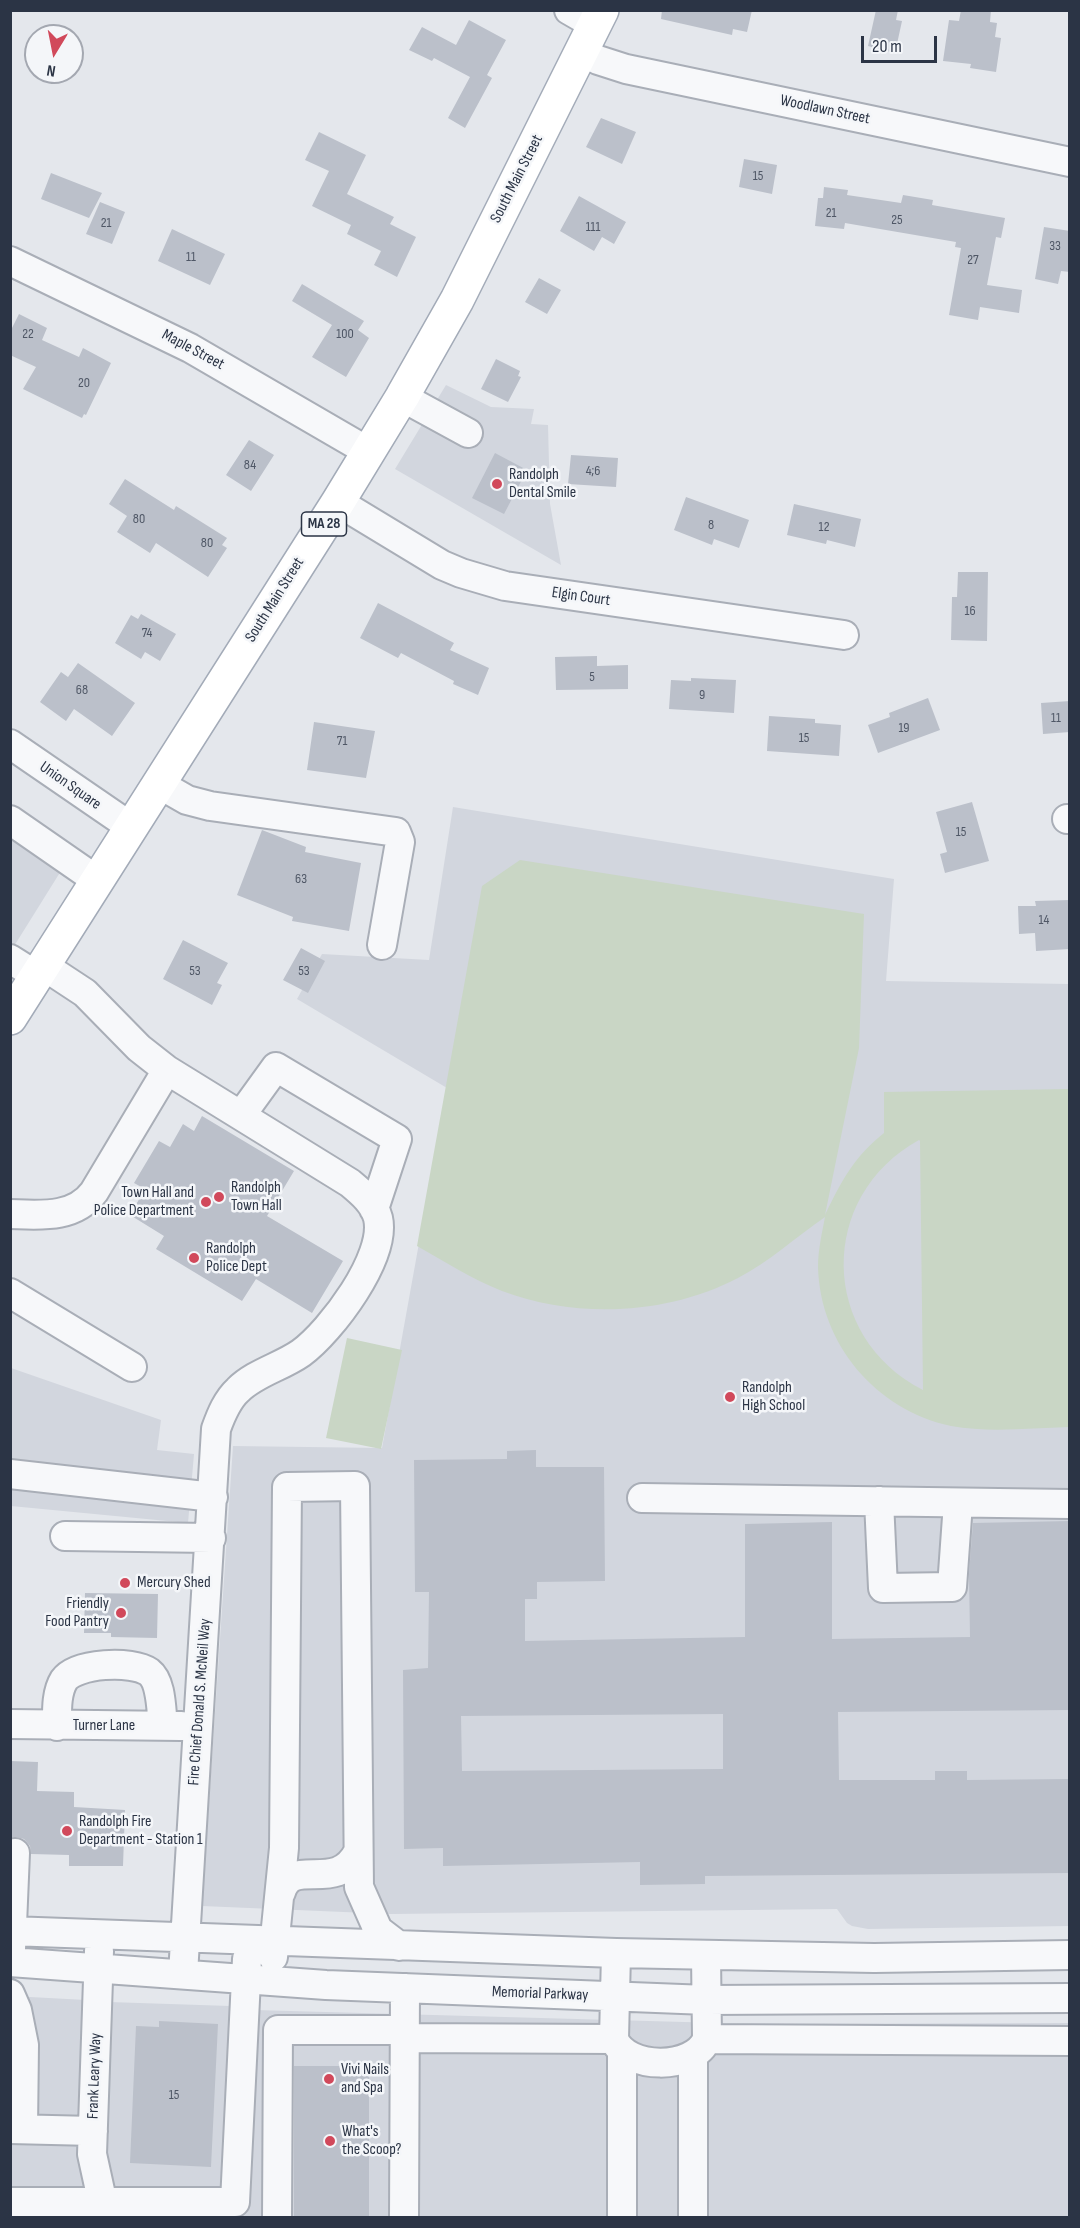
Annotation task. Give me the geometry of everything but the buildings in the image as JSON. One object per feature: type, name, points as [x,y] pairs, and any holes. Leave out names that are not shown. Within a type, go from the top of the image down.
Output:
[{"type":"main road","name":"South Main Street","points":[[10,1018],[30,967],[98,881],[402,397],[457,300],[587,24]]},
{"type":"street","name":"Woodlawn Street","points":[[587,24],[598,60],[626,69],[1070,162]]},
{"type":"street","name":"Maple Street","points":[[10,261],[190,348],[369,452]]},
{"type":"street","points":[[402,397],[468,433]]},
{"type":"street","name":"Elgin Court","points":[[338,502],[442,565],[482,580],[516,588],[844,635]]},
{"type":"street","name":"Union Square","points":[[10,744],[131,827]]},
{"type":"street","points":[[159,783],[187,800],[210,806],[396,832],[400,842],[382,945]]},
{"type":"street","points":[[10,820],[98,881]]},
{"type":"street","points":[[30,967],[85,993],[138,1048],[167,1070],[242,1114],[350,1183],[374,1209]]},
{"type":"street","points":[[242,1114],[276,1067],[397,1139],[374,1209]]},
{"type":"street","points":[[10,1214],[62,1213],[83,1204],[94,1192],[167,1070]]},
{"type":"street","name":"Fire Chief Donald S. McNeil Way","points":[[183,1974],[216,1429],[228,1402],[238,1389],[302,1352],[318,1339],[342,1310],[375,1250],[379,1226],[374,1209]]},
{"type":"street","points":[[10,1293],[132,1367]]},
{"type":"street","points":[[10,1474],[213,1497]]},
{"type":"street","points":[[281,1892],[284,1848],[287,1486],[355,1486],[359,1890],[378,1930],[399,1946]]},
{"type":"street","points":[[642,1498],[1070,1504]]},
{"type":"street","points":[[879,1501],[883,1588],[952,1587],[958,1503]]},
{"type":"street","points":[[65,1536],[211,1538]]},
{"type":"street","points":[[57,1726],[57,1701],[65,1678],[78,1670],[115,1665],[132,1666],[149,1672],[156,1683],[163,1726]]},
{"type":"street","name":"Turner Lane","points":[[10,1724],[198,1727]]},
{"type":"street","points":[[10,2202],[104,2210],[235,2202],[259,1980],[261,1940],[285,1883],[293,1876],[344,1870],[358,1852]]},
{"type":"street","points":[[11,1962],[15,1853]]},
{"type":"street","points":[[11,1931],[616,1953],[874,1958],[1070,1955]]},
{"type":"street","name":"Frank Leary Way","points":[[99,1934],[92,2154],[104,2210]]},
{"type":"street","points":[[616,1953],[614,1996],[618,2045],[622,2217]]},
{"type":"street","points":[[693,2217],[700,2048],[707,2000],[706,1955]]},
{"type":"street","name":"Memorial Parkway","points":[[11,1962],[405,1988],[707,2000],[1070,1998]]},
{"type":"street","points":[[404,2217],[405,1988]]},
{"type":"street","points":[[10,1994],[17,2010],[24,2045],[17,2129],[93,2131]]},
{"type":"street","points":[[1040,1998],[1040,2041]]},
{"type":"street","points":[[277,2217],[278,2030],[618,2045],[638,2059],[659,2063],[676,2061],[700,2048],[1070,2041]]},
{"type":"shaded area","points":[[446,385],[491,407],[534,409],[531,424],[548,425],[550,504],[561,565],[395,469]]},
{"type":"shaded area","points":[[11,804],[74,850],[11,951]]},
{"type":"shaded area","name":"Randolph High School","points":[[453,807],[894,879],[886,981],[1069,984],[1069,1926],[868,1929],[847,1923],[837,1909],[391,1914],[202,1906],[233,1446],[382,1448],[447,1088],[297,999],[322,954],[429,960]]},
{"type":"shaded area","points":[[11,1368],[161,1420],[157,1450],[194,1454],[188,1523],[11,1506]]},
{"type":"shaded area","points":[[11,1996],[86,2000],[94,2217],[11,2218]]},
{"type":"shaded area","points":[[109,2002],[230,2006],[254,2010],[756,2024],[1069,2023],[1069,2217],[118,2217],[104,2155]]},
{"type":"green space","points":[[520,860],[864,914],[859,1048],[825,1215],[857,1160],[884,1133],[884,1092],[1069,1089],[1069,1427],[995,1430],[951,1426],[924,1418],[899,1405],[876,1389],[841,1347],[829,1322],[821,1295],[818,1267],[825,1217],[772,1257],[738,1278],[682,1300],[622,1309],[591,1309],[531,1300],[480,1281],[417,1246],[482,886]],"holes":[[[920,1141],[923,1390],[889,1366],[864,1336],[849,1302],[844,1266],[848,1230],[862,1195],[886,1165]]]},
{"type":"green space","points":[[347,1338],[402,1350],[381,1449],[326,1438]]},
{"type":"place","name":"Randolph Dental Smile","points":[[497,484]]},
{"type":"place","name":"Randolph Town Hall","points":[[219,1197]]},
{"type":"place","name":"Town Hall and Police Department","points":[[206,1202]]},
{"type":"place","name":"Randolph Police Dept","points":[[194,1258]]},
{"type":"place","name":"Randolph High School","points":[[730,1397]]},
{"type":"place","name":"Mercury Shed","points":[[125,1583]]},
{"type":"place","name":"Friendly Food Pantry","points":[[121,1613]]},
{"type":"place","name":"Randolph Fire Department - Station 1","points":[[67,1831]]},
{"type":"place","name":"Vivi Nails and Spa","points":[[329,2079]]},
{"type":"place","name":"What's the Scoop?","points":[[330,2141]]}]
